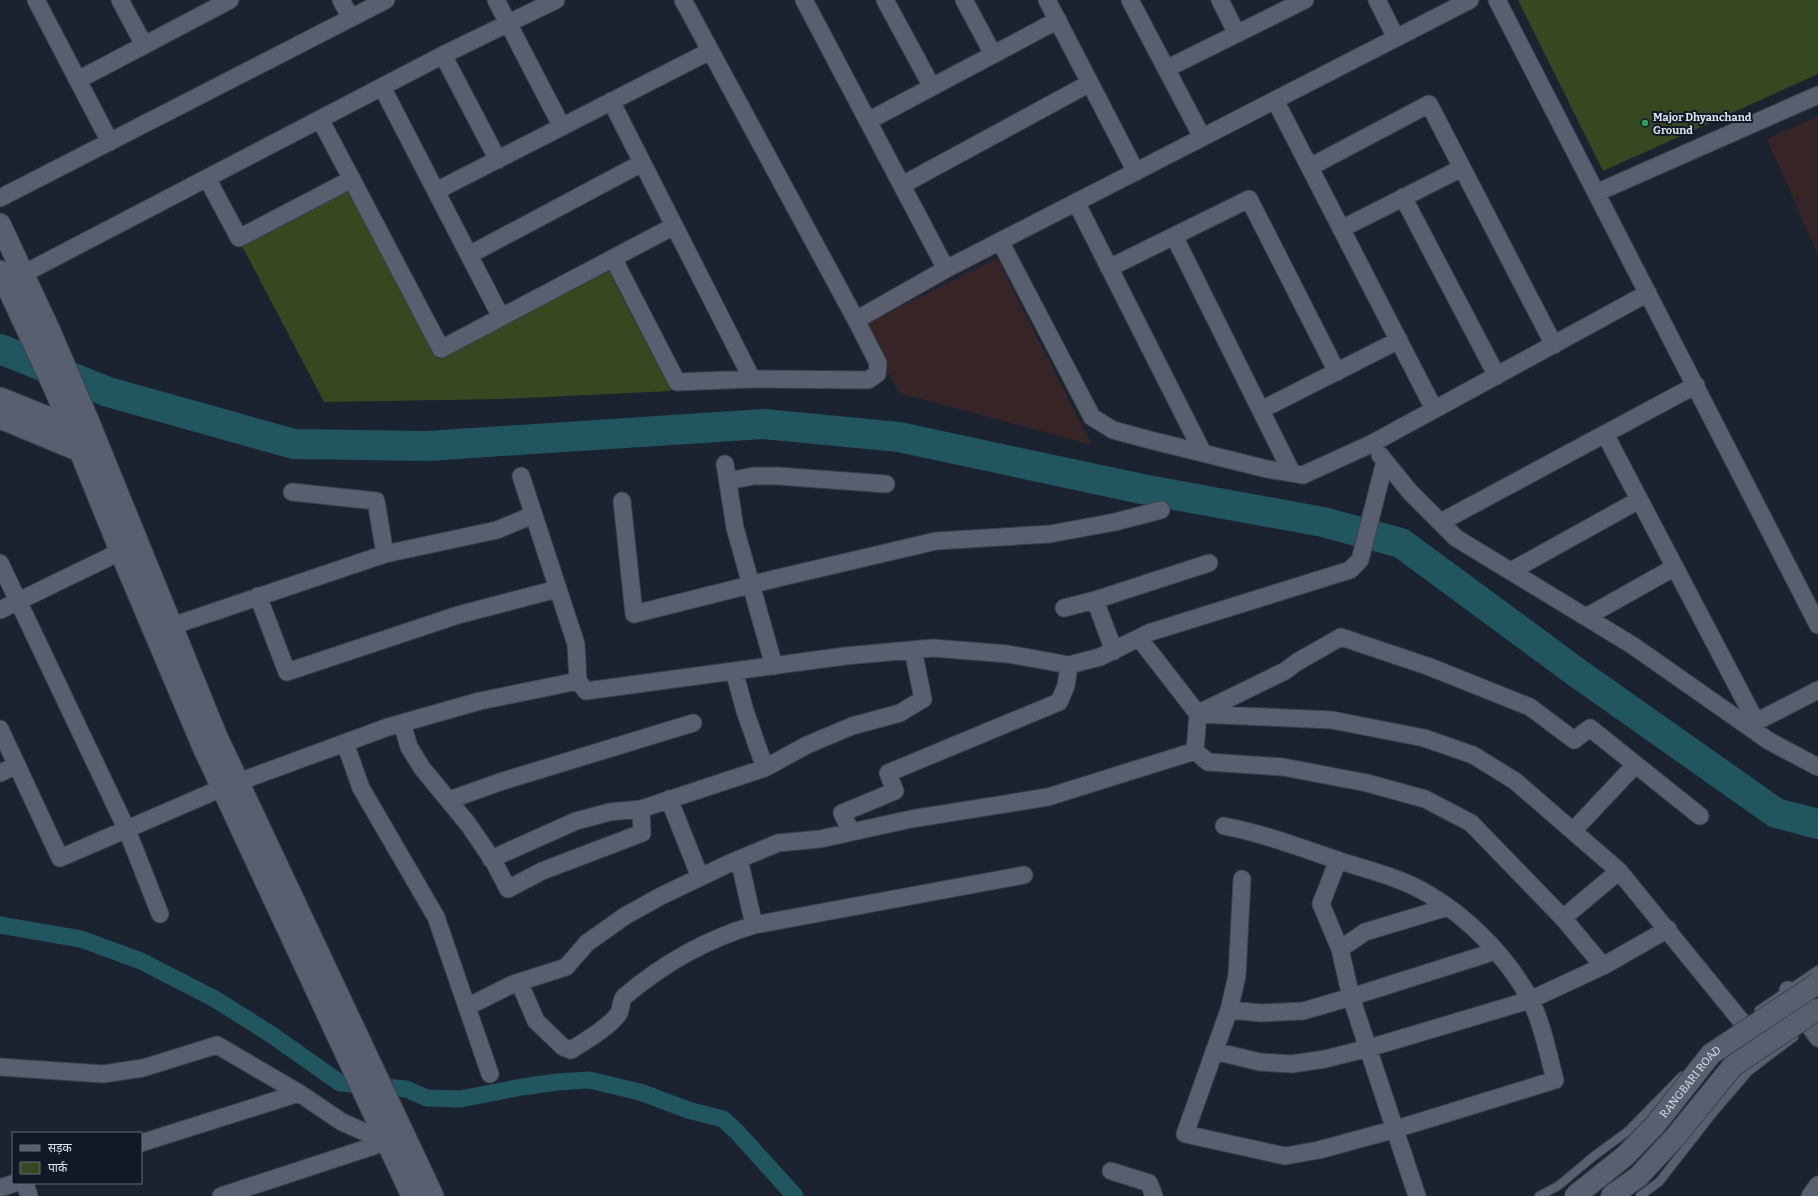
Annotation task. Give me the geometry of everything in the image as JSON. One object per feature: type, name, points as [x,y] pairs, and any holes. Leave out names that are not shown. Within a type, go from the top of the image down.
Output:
[{"type":"street","points":[[36,0],[110,142]]},
{"type":"street","points":[[120,0],[144,45]]},
{"type":"street","points":[[78,80],[144,45],[203,6],[230,0]]},
{"type":"street","points":[[341,0],[351,18]]},
{"type":"street","points":[[0,198],[386,0]]},
{"type":"street","points":[[496,0],[562,127]]},
{"type":"street","points":[[23,274],[443,55],[556,0]]},
{"type":"street","points":[[613,258],[677,382],[752,379],[868,380],[877,374],[878,363],[856,320],[683,0]]},
{"type":"street","points":[[804,0],[946,269]]},
{"type":"street","points":[[885,0],[932,87]]},
{"type":"street","points":[[964,0],[993,54]]},
{"type":"street","points":[[1047,0],[1136,172]]},
{"type":"street","points":[[1130,0],[1202,137]]},
{"type":"street","points":[[1220,0],[1237,34]]},
{"type":"street","points":[[1166,69],[1305,0]]},
{"type":"street","points":[[1377,0],[1396,38]]},
{"type":"street","points":[[856,320],[946,269],[1470,0]]},
{"type":"street","points":[[1497,0],[1818,625]]},
{"type":"street","points":[[868,121],[1058,20]]},
{"type":"street","points":[[436,191],[710,51]]},
{"type":"street","points":[[443,55],[498,160]]},
{"type":"street","points":[[902,185],[1090,82]]},
{"type":"street","points":[[382,87],[502,317]]},
{"type":"street","points":[[1596,193],[1818,95]]},
{"type":"street","points":[[1275,100],[1434,410]]},
{"type":"street","points":[[611,101],[752,379]]},
{"type":"street","points":[[1310,167],[1429,104],[1554,344]]},
{"type":"street","points":[[320,119],[440,349],[674,226]]},
{"type":"street","points":[[469,255],[642,163]]},
{"type":"street","points":[[1341,229],[1462,168]]},
{"type":"street","points":[[207,178],[239,238],[352,179]]},
{"type":"street","points":[[1403,197],[1497,376]]},
{"type":"street","points":[[1109,268],[1249,199],[1337,372]]},
{"type":"street","points":[[1076,202],[1203,453]]},
{"type":"street","points":[[0,224],[49,329],[82,407],[88,444],[129,547],[230,786],[341,1042],[372,1109],[397,1134],[433,1196]]},
{"type":"street","points":[[1174,236],[1292,473]]},
{"type":"street","points":[[1000,241],[1092,417],[1112,430],[1267,469],[1303,475],[1371,444],[1648,293]]},
{"type":"street","points":[[0,271],[70,425],[88,444]]},
{"type":"street","points":[[1261,410],[1399,340]]},
{"type":"street","points":[[1441,522],[1696,385]]},
{"type":"street","points":[[0,398],[70,425]]},
{"type":"street","points":[[0,418],[88,444]]},
{"type":"street","points":[[1605,434],[1675,568],[1752,724]]},
{"type":"street","points":[[1371,444],[1410,492],[1456,538],[1632,645],[1752,724],[1769,742],[1818,767]]},
{"type":"street","points":[[521,476],[576,644],[578,681],[586,691],[774,666],[933,648],[1008,654],[1069,665],[1100,657],[1151,632],[1350,570],[1360,560],[1377,486],[1385,461]]},
{"type":"street","points":[[725,464],[734,528],[774,666]]},
{"type":"street","points":[[728,481],[754,476],[778,476],[886,484]]},
{"type":"street","points":[[292,492],[376,501],[385,554]]},
{"type":"street","points":[[1511,571],[1639,500]]},
{"type":"street","points":[[622,501],[634,614],[936,541],[1050,534],[1115,522],[1162,510]]},
{"type":"street","points":[[172,626],[385,554],[497,530],[534,515]]},
{"type":"street","points":[[0,610],[129,547]]},
{"type":"street","points":[[129,547],[172,626],[217,737],[230,786],[366,1056],[397,1134],[412,1196]]},
{"type":"street","points":[[0,563],[17,602],[127,830],[160,914]]},
{"type":"street","points":[[1064,608],[1095,600],[1209,563]]},
{"type":"street","points":[[1586,617],[1675,568]]},
{"type":"street","points":[[258,596],[287,672],[458,615],[557,589]]},
{"type":"street","points":[[1095,600],[1114,651]]},
{"type":"street","points":[[1198,714],[1285,671],[1297,662],[1340,637],[1430,667],[1530,707],[1574,740],[1590,728],[1700,816]]},
{"type":"street","points":[[1139,638],[1198,714],[1195,751]]},
{"type":"street","points":[[492,859],[576,821],[610,812],[641,809],[765,768],[807,745],[852,726],[900,713],[923,699],[913,650]]},
{"type":"street","points":[[851,832],[842,813],[895,791],[888,773],[1059,702],[1066,686],[1069,665]]},
{"type":"street","points":[[734,671],[745,711],[765,768]]},
{"type":"street","points":[[0,729],[60,858],[230,786],[345,743],[402,724],[480,701],[578,681]]},
{"type":"street","points":[[1752,724],[1818,690]]},
{"type":"street","points":[[1198,714],[1332,720],[1424,738],[1473,755],[1515,781],[1619,871],[1742,1022]]},
{"type":"street","points":[[402,724],[409,747],[419,763],[449,800],[492,859],[508,889],[542,871],[642,833],[641,809]]},
{"type":"street","points":[[449,800],[503,781],[693,724]]},
{"type":"street","points":[[345,743],[361,788],[436,917],[490,1074]]},
{"type":"street","points":[[467,1007],[519,982],[566,967],[587,943],[625,916],[700,877],[778,843],[820,838],[911,819],[1048,797],[1195,751]]},
{"type":"street","points":[[1195,751],[1208,762],[1284,767],[1367,783],[1425,799],[1471,823],[1563,918],[1603,966]]},
{"type":"street","points":[[0,773],[17,765]]},
{"type":"street","points":[[1573,831],[1635,765]]},
{"type":"street","points":[[669,799],[700,877]]},
{"type":"street","points":[[1224,826],[1256,832],[1401,881],[1427,893],[1448,907],[1464,920],[1496,951],[1510,969],[1530,1000],[1546,1043],[1555,1080],[1396,1129],[1319,1150],[1285,1156],[1185,1134],[1229,1010],[1237,976],[1242,879]]},
{"type":"street","points":[[739,859],[754,925]]},
{"type":"street","points":[[1338,860],[1321,904],[1340,949],[1351,997],[1417,1196]]},
{"type":"street","points":[[1563,918],[1619,871]]},
{"type":"street","points":[[519,982],[536,1021],[563,1047],[571,1050],[600,1031],[619,1013],[623,998],[666,964],[730,932],[754,925],[1024,875]]},
{"type":"street","points":[[1340,949],[1365,932],[1448,907]]},
{"type":"street","points":[[1214,1051],[1260,1062],[1292,1064],[1325,1059],[1369,1048],[1530,1000],[1603,966],[1668,930]]},
{"type":"street","points":[[1229,1010],[1261,1013],[1303,1010],[1351,997],[1496,951]]},
{"type":"street","name":"RANGBARI ROAD","points":[[1575,1196],[1625,1156],[1650,1130],[1711,1054],[1818,983]]},
{"type":"street","points":[[1788,990],[1816,1023]]},
{"type":"street","name":"RANGBARI ROAD","points":[[1611,1196],[1638,1177],[1676,1136],[1733,1066],[1816,1023]]},
{"type":"street","points":[[0,1067],[103,1074],[143,1068],[218,1045],[299,1092],[342,1122],[397,1134]]},
{"type":"street","points":[[142,1143],[299,1092]]},
{"type":"street","points":[[221,1196],[397,1134]]},
{"type":"street","points":[[1111,1171],[1149,1182],[1154,1196]]},
{"type":"street","points":[[0,1188],[12,1184]]},
{"type":"street","points":[[25,1184],[29,1196]]},
{"type":"street","points":[[1810,1196],[1818,1185]]},
{"type":"lane","points":[[1539,1196],[1558,1186],[1628,1130],[1706,1051],[1742,1022],[1818,970]]},
{"type":"lane","points":[[1640,1196],[1659,1182],[1713,1113],[1749,1071],[1816,1023]]},
{"type":"shaded area","points":[[1818,116],[1818,255],[1767,139]]},
{"type":"shaded area","points":[[997,258],[1092,445],[899,393],[863,325]]},
{"type":"green space","name":"Major Dhyanchand Ground","points":[[1518,0],[1818,0],[1818,74],[1603,171]]},
{"type":"green space","points":[[348,187],[438,359],[609,271],[671,391],[502,399],[324,402],[241,244]]},
{"type":"waterway","points":[[0,349],[108,392],[294,444],[427,446],[764,424],[899,437],[1142,489],[1323,522],[1401,543],[1576,672],[1776,813],[1818,824]]},
{"type":"waterway","points":[[0,925],[81,939],[141,961],[215,999],[272,1035],[340,1083],[406,1089],[427,1098],[460,1099],[522,1087],[557,1082],[589,1080],[640,1092],[688,1110],[723,1119],[738,1133],[795,1196]]},
{"type":"place","name":"Major Dhyanchand Ground","points":[[1645,123]]}]
